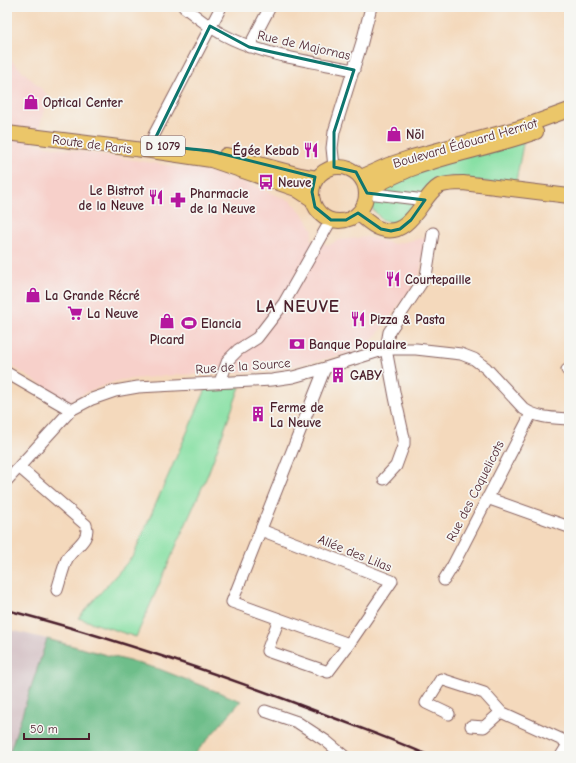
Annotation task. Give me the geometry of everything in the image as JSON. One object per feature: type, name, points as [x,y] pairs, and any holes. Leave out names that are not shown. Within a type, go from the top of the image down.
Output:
[{"type":"main road","name":"Boulevard Édouard Herriot","points":[[361,177],[406,159],[519,128],[569,110]]},
{"type":"main road","name":"Boulevard Édouard Herriot","points":[[367,192],[395,175],[418,166],[516,139],[569,120]]},
{"type":"main road","name":"Route de Paris","points":[[7,126],[152,145],[211,151],[300,175],[317,178]]},
{"type":"main road","name":"Route de Paris","points":[[7,133],[211,160],[296,189],[312,200]]},
{"type":"main road","points":[[342,166],[356,172],[361,177],[367,192],[366,200],[363,207],[352,218],[338,221],[331,220],[319,212],[312,200],[312,192],[317,178],[327,169],[342,166]]},
{"type":"main road","points":[[358,213],[381,230],[391,231],[400,229],[410,220],[432,192],[439,187],[451,183],[463,183],[569,196]]},
{"type":"street","name":"Rue de Majornas","points":[[184,7],[223,35],[249,47],[354,70],[334,132],[332,148],[334,167]]},
{"type":"street","points":[[152,145],[154,135],[221,7]]},
{"type":"street","points":[[249,47],[270,7]]},
{"type":"street","points":[[354,70],[371,7]]},
{"type":"street","points":[[367,192],[426,200]]},
{"type":"street","points":[[220,382],[228,360],[238,350],[257,338],[284,303],[331,220]]},
{"type":"street","points":[[384,479],[396,466],[404,444],[386,349],[389,332],[426,276],[433,233]]},
{"type":"street","name":"Rue de la Source","points":[[7,480],[71,410],[92,399],[115,391],[130,388],[286,378],[325,368],[386,349],[416,349],[454,353],[474,359],[486,368],[524,409],[531,414]]},
{"type":"street","points":[[325,368],[232,602],[349,644]]},
{"type":"street","points":[[7,373],[71,410]]},
{"type":"street","points":[[531,414],[542,417],[569,419]]},
{"type":"street","name":"Rue des Coquelicots","points":[[444,580],[452,568],[531,414]]},
{"type":"street","points":[[19,468],[86,525],[88,530],[86,537],[67,559],[57,590]]},
{"type":"street","points":[[487,498],[569,527]]},
{"type":"street","name":"Allée des Lilas","points":[[261,530],[392,581],[328,672],[267,651],[279,619]]},
{"type":"street","points":[[449,714],[426,703],[442,679],[484,693],[501,712],[569,743],[561,756]]},
{"type":"street","points":[[265,711],[297,722],[326,741],[344,756]]},
{"type":"street","points":[[470,726],[484,727],[501,712]]},
{"type":"highlighted area","points":[[210,26],[249,47],[354,70],[334,132],[334,167],[356,172],[367,193],[425,200],[411,220],[400,229],[391,231],[381,229],[358,213],[346,220],[331,220],[315,207],[312,192],[315,177],[211,151],[152,145]]},
{"type":"shaded area","name":"La Neuve","points":[[11,60],[49,96],[34,144],[210,172],[251,185],[291,201],[304,215],[313,230],[311,240],[329,245],[338,240],[367,237],[395,244],[427,237],[419,278],[380,331],[362,351],[270,371],[177,375],[120,380],[89,391],[68,402],[7,363],[7,64]]},
{"type":"shaded area","points":[[7,629],[47,639],[9,754],[12,756],[7,756]]},
{"type":"green space","points":[[524,139],[515,186],[450,177],[403,219],[392,223],[381,219],[371,207],[377,191],[400,176]]},
{"type":"green space","points":[[240,387],[208,474],[136,637],[78,618],[133,556],[206,389]]},
{"type":"green space","points":[[47,639],[159,669],[241,701],[193,756],[12,756],[9,754]]},
{"type":"railway","points":[[7,610],[129,645],[209,672],[367,730],[430,756]]},
{"type":"place","name":"Optical Center","points":[[31,102]]},
{"type":"place","name":"Nöl","points":[[394,134]]},
{"type":"place","name":"Égée Kebab","points":[[311,150]]},
{"type":"place","name":"Neuve","points":[[266,182]]},
{"type":"place","name":"Le Bistrot de la Neuve","points":[[156,197]]},
{"type":"place","name":"Pharmacie de la Neuve","points":[[178,200]]},
{"type":"place","name":"Courtepaille","points":[[393,279]]},
{"type":"place","name":"La Grande Récré","points":[[33,295]]},
{"type":"place","name":"La Neuve","points":[[75,313]]},
{"type":"place","name":"Pizza & Pasta","points":[[358,319]]},
{"type":"place","name":"Picard","points":[[167,321]]},
{"type":"place","name":"Elancia","points":[[189,323]]},
{"type":"place","name":"Banque Populaire","points":[[297,344]]},
{"type":"place","name":"GABY","points":[[338,375]]},
{"type":"place","name":"Ferme de La Neuve","points":[[258,414]]},
{"type":"district","name":"LA NEUVE","points":[[298,306]]}]
